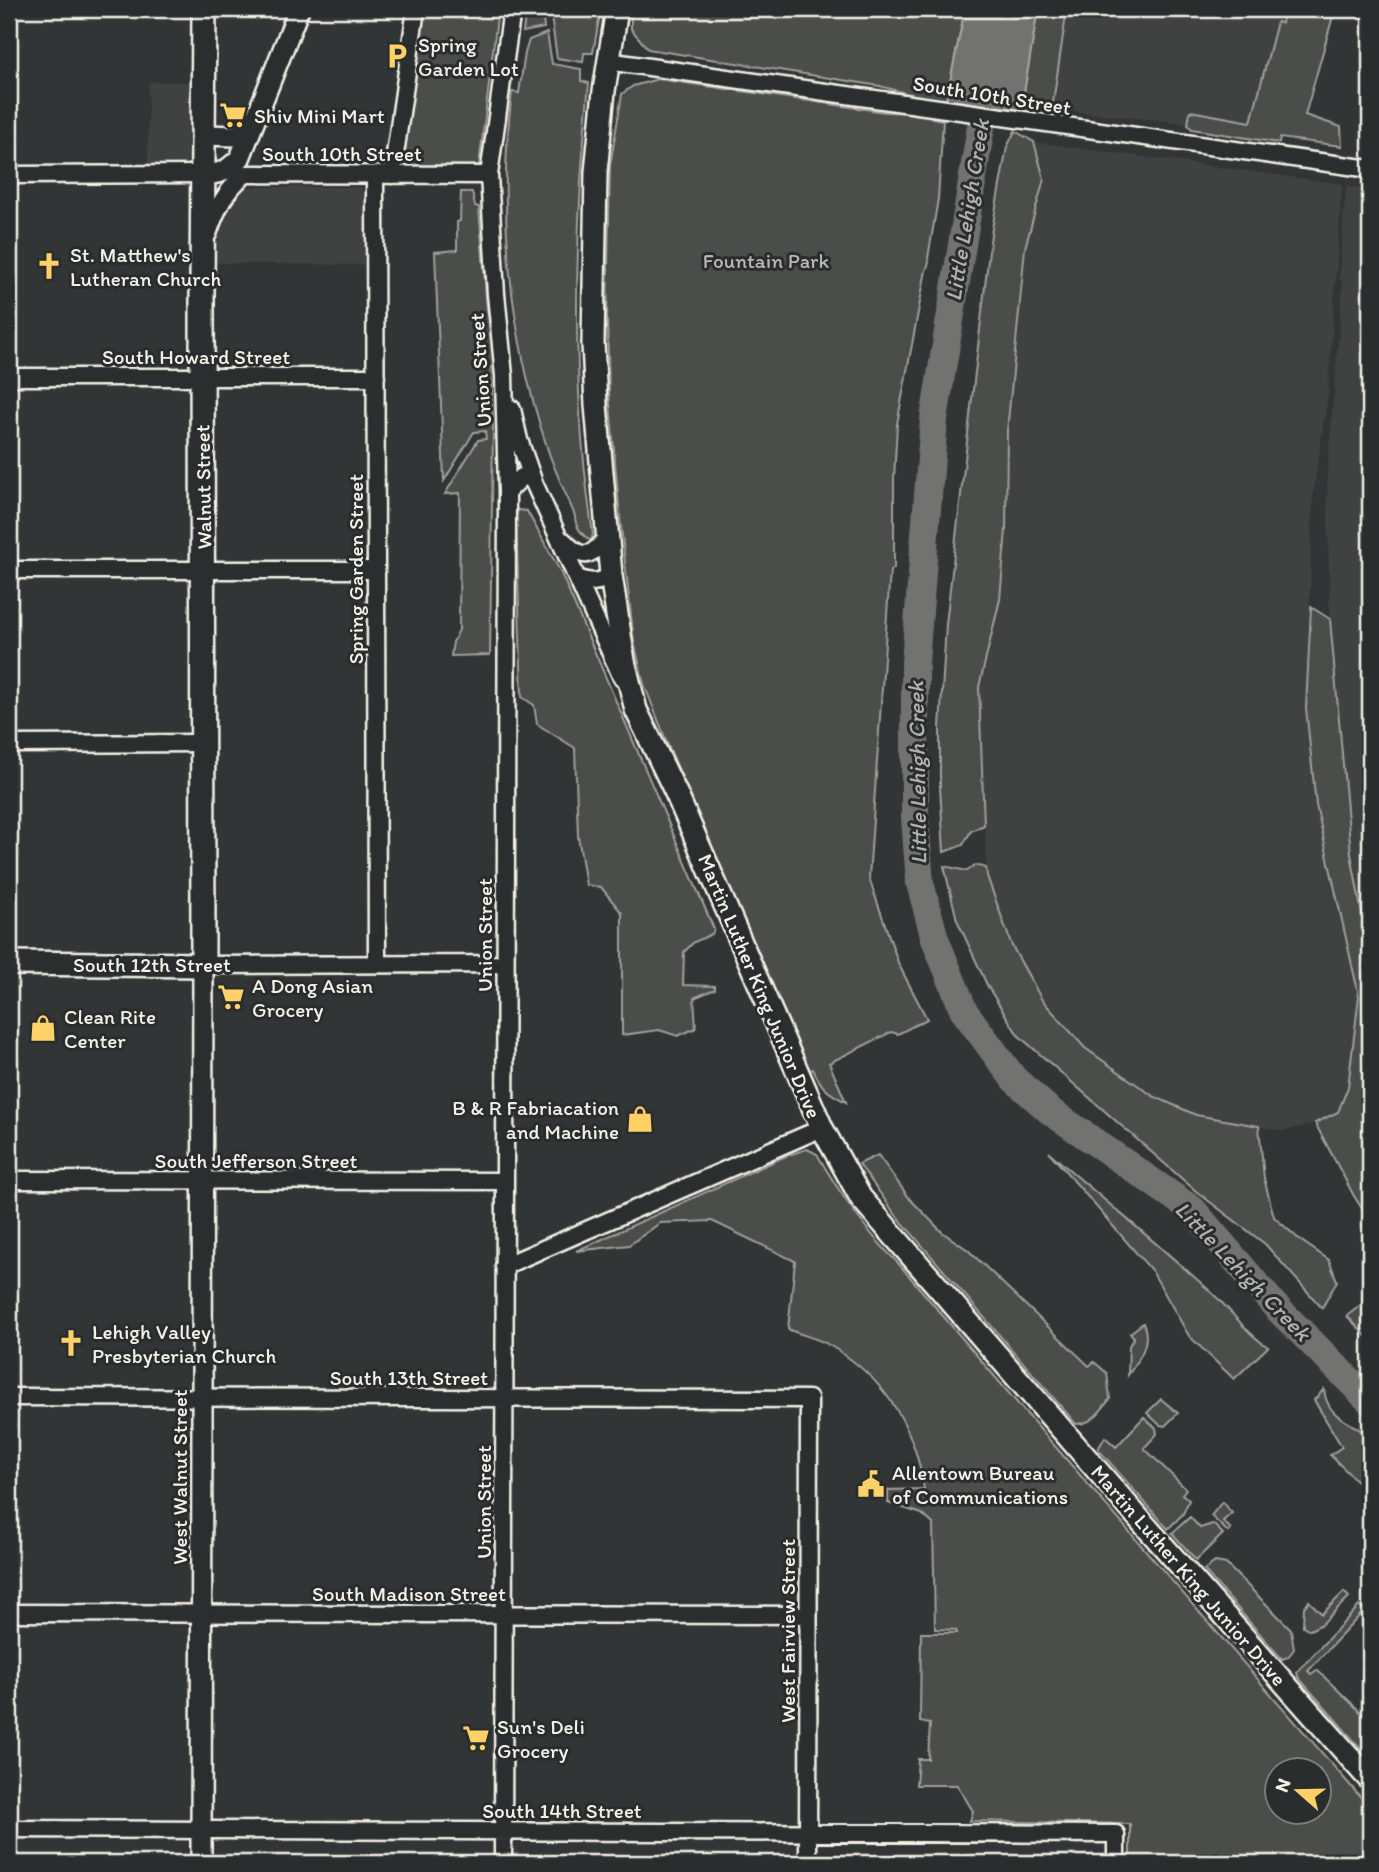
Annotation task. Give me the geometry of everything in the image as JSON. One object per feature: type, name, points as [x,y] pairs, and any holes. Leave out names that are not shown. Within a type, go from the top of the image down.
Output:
[{"type":"main road","name":"Walnut Street","points":[[203,965],[204,9]]},
{"type":"main road","name":"Martin Luther King Junior Drive","points":[[617,9],[607,61],[596,173],[593,281],[596,405],[611,575],[624,661],[636,710],[681,805],[822,1128],[861,1198],[1370,1780]]},
{"type":"main road","name":"South 12th Street","points":[[9,963],[203,965]]},
{"type":"street","points":[[9,175],[218,174],[243,166],[258,114],[299,9]]},
{"type":"street","points":[[392,175],[416,9]]},
{"type":"street","name":"Union Street","points":[[503,1863],[508,492],[504,376],[489,175],[512,9]]},
{"type":"street","name":"South 10th Street","points":[[607,61],[1370,169]]},
{"type":"street","points":[[204,135],[237,136],[242,134],[258,114]]},
{"type":"street","name":"South 10th Street","points":[[202,253],[222,198],[243,166],[375,175],[489,175]]},
{"type":"street","name":"Spring Garden Street","points":[[375,175],[377,964]]},
{"type":"street","points":[[504,376],[519,440],[534,482],[636,710]]},
{"type":"street","name":"South Howard Street","points":[[16,377],[376,377]]},
{"type":"street","points":[[508,492],[522,477],[529,477],[534,482]]},
{"type":"street","points":[[558,534],[579,554],[589,555],[597,550],[607,537]]},
{"type":"street","points":[[9,570],[376,570]]},
{"type":"street","points":[[577,578],[590,583],[600,582],[611,575]]},
{"type":"street","points":[[15,744],[203,743]]},
{"type":"street","name":"South 12th Street","points":[[203,965],[505,964]]},
{"type":"street","name":"West Walnut Street","points":[[201,1863],[203,965]]},
{"type":"street","points":[[504,1266],[822,1128]]},
{"type":"street","name":"South Jefferson Street","points":[[9,1180],[504,1181]]},
{"type":"street","name":"South 13th Street","points":[[9,1397],[808,1399]]},
{"type":"street","name":"West Fairview Street","points":[[808,1399],[808,1863]]},
{"type":"street","name":"South Madison Street","points":[[9,1614],[808,1615]]},
{"type":"street","name":"South 14th Street","points":[[9,1829],[1115,1834],[1116,1863]]},
{"type":"shaded area","points":[[965,9],[1038,9],[1022,104],[1018,112],[946,101]]},
{"type":"shaded area","points":[[1067,9],[1302,9],[1270,132],[1052,109]]},
{"type":"shaded area","points":[[148,82],[186,82],[191,85],[191,152],[190,159],[183,166],[148,166]]},
{"type":"shaded area","points":[[1034,142],[1342,184],[1328,394],[1313,494],[1306,708],[1316,805],[1359,996],[1348,1087],[1338,1112],[1315,1123],[1283,1131],[1196,1115],[1153,1096],[1085,1048],[1042,1000],[1012,946],[987,876],[979,687],[1000,599],[1006,530],[1007,431],[1025,248],[1044,179]]},
{"type":"shaded area","points":[[1346,186],[1370,190],[1370,933],[1364,925],[1351,854],[1330,619],[1327,476],[1343,282],[1339,280]]},
{"type":"shaded area","points":[[243,187],[361,187],[365,194],[364,265],[215,263],[218,231],[228,203]]},
{"type":"green space","points":[[423,9],[498,9],[479,166],[400,166]]},
{"type":"green space","points":[[526,9],[542,9],[544,28],[523,32]]},
{"type":"green space","points":[[550,9],[601,9],[593,53],[584,53],[583,62],[557,58]]},
{"type":"green space","points":[[631,9],[965,9],[946,101],[880,86],[648,49],[631,29]]},
{"type":"green space","points":[[1038,9],[1067,9],[1052,109],[1022,104]]},
{"type":"green space","points":[[1285,9],[1335,9],[1305,115],[1341,127],[1342,146],[1280,138],[1279,143],[1192,129],[1188,125],[1190,111],[1251,122],[1277,22],[1282,23]]},
{"type":"green space","points":[[547,33],[552,64],[581,69],[581,81],[589,83],[580,195],[577,309],[581,422],[593,534],[591,541],[576,524],[534,404],[515,316],[506,226],[512,92],[519,93],[529,40]]},
{"type":"green space","name":"Fountain Park","points":[[658,79],[885,112],[932,113],[932,118],[943,120],[938,199],[929,263],[897,424],[894,568],[890,571],[869,878],[899,965],[927,1019],[898,1034],[891,1032],[829,1063],[846,1102],[826,1089],[813,1069],[809,1071],[668,745],[644,684],[634,642],[609,393],[607,319],[610,166],[622,94],[633,86]]},
{"type":"green space","points":[[1015,131],[1034,142],[1044,179],[1025,248],[1007,431],[1006,530],[1000,599],[979,687],[984,825],[971,831],[963,845],[944,852],[940,727],[946,624],[991,234],[1007,147]]},
{"type":"green space","points":[[461,192],[472,192],[475,206],[479,207],[487,308],[496,365],[491,367],[493,430],[490,655],[451,656],[453,642],[459,630],[460,493],[445,494],[478,440],[486,439],[485,431],[474,432],[444,481],[435,252],[457,250]]},
{"type":"green space","points":[[518,510],[527,511],[560,571],[714,929],[712,934],[694,942],[684,952],[683,985],[715,986],[715,989],[694,998],[696,1028],[678,1036],[659,1030],[622,1035],[622,913],[601,887],[586,885],[578,836],[575,748],[537,724],[534,705],[522,697],[516,516]]},
{"type":"green space","points":[[1311,607],[1330,619],[1351,854],[1364,925],[1370,933],[1370,1221],[1315,1123],[1338,1112],[1348,1087],[1359,996],[1316,805],[1306,708]]},
{"type":"green space","points":[[976,865],[986,868],[1012,946],[1042,1000],[1085,1048],[1153,1096],[1196,1115],[1259,1126],[1264,1178],[1274,1217],[1300,1240],[1329,1260],[1337,1281],[1322,1308],[1265,1244],[1197,1192],[1018,1035],[988,987],[957,920],[944,866],[967,871]]},
{"type":"green space","points":[[807,1149],[817,1154],[864,1225],[1325,1756],[1264,1756],[1264,1826],[1334,1826],[1334,1767],[1370,1808],[1370,1863],[1130,1863],[1130,1824],[970,1821],[973,1811],[957,1785],[916,1785],[918,1759],[928,1759],[930,1724],[920,1722],[921,1633],[957,1633],[956,1630],[935,1629],[933,1524],[922,1514],[888,1503],[888,1490],[924,1489],[913,1445],[894,1406],[866,1372],[849,1358],[824,1343],[788,1329],[795,1261],[712,1221],[660,1223],[629,1245],[576,1251],[788,1155]]},
{"type":"green space","points":[[1049,1152],[1193,1276],[1268,1347],[1234,1379],[1189,1336],[1152,1271]]},
{"type":"green space","points":[[878,1155],[910,1199],[942,1232],[968,1250],[1089,1366],[1094,1362],[1107,1373],[1110,1399],[1096,1416],[1087,1422],[1076,1424],[895,1214],[859,1164]]},
{"type":"green space","points":[[1370,1289],[1370,1340],[1347,1316],[1363,1303]]},
{"type":"green space","points":[[1143,1323],[1145,1344],[1128,1375],[1129,1346],[1134,1337],[1130,1333]]},
{"type":"green space","points":[[1324,1389],[1326,1399],[1335,1413],[1370,1437],[1370,1494],[1330,1455],[1342,1447],[1314,1400]]},
{"type":"green space","points":[[1161,1399],[1178,1413],[1165,1426],[1160,1425],[1147,1413]]},
{"type":"green space","points":[[1144,1417],[1156,1428],[1157,1434],[1144,1448],[1186,1489],[1182,1494],[1189,1500],[1183,1514],[1168,1529],[1098,1449],[1105,1437],[1116,1447]]},
{"type":"green space","points":[[1222,1502],[1232,1513],[1223,1521],[1231,1529],[1228,1532],[1211,1516]]},
{"type":"green space","points":[[1190,1517],[1200,1528],[1213,1524],[1223,1534],[1196,1560],[1172,1533]]},
{"type":"green space","points":[[1215,1562],[1226,1564],[1291,1629],[1294,1649],[1288,1657],[1282,1659],[1204,1570]]},
{"type":"green space","points":[[1344,1592],[1349,1597],[1322,1624],[1310,1630],[1303,1626],[1304,1607],[1309,1601],[1322,1614]]},
{"type":"green space","points":[[1359,1606],[1365,1610],[1308,1671],[1311,1674],[1317,1670],[1370,1721],[1370,1759],[1298,1677],[1297,1672]]},
{"type":"waterway","name":"Little Lehigh Creek","points":[[997,9],[988,83],[934,419],[915,663],[915,818],[920,883],[935,939],[964,1011],[1014,1079],[1050,1111],[1193,1210],[1275,1306],[1370,1401]]},
{"type":"place","name":"Spring Garden Lot","points":[[397,56]]},
{"type":"place","name":"Shiv Mini Mart","points":[[233,115]]},
{"type":"place","name":"St. Matthew's Lutheran Church","points":[[49,266]]},
{"type":"place","name":"A Dong Asian Grocery","points":[[231,997]]},
{"type":"place","name":"Clean Rite Center","points":[[43,1028]]},
{"type":"place","name":"B & R Fabriacation and Machine","points":[[640,1119]]},
{"type":"place","name":"Lehigh Valley Presbyterian Church","points":[[71,1343]]},
{"type":"place","name":"Allentown Bureau of Communications","points":[[871,1484]]},
{"type":"place","name":"Sun's Deli Grocery","points":[[476,1738]]}]
